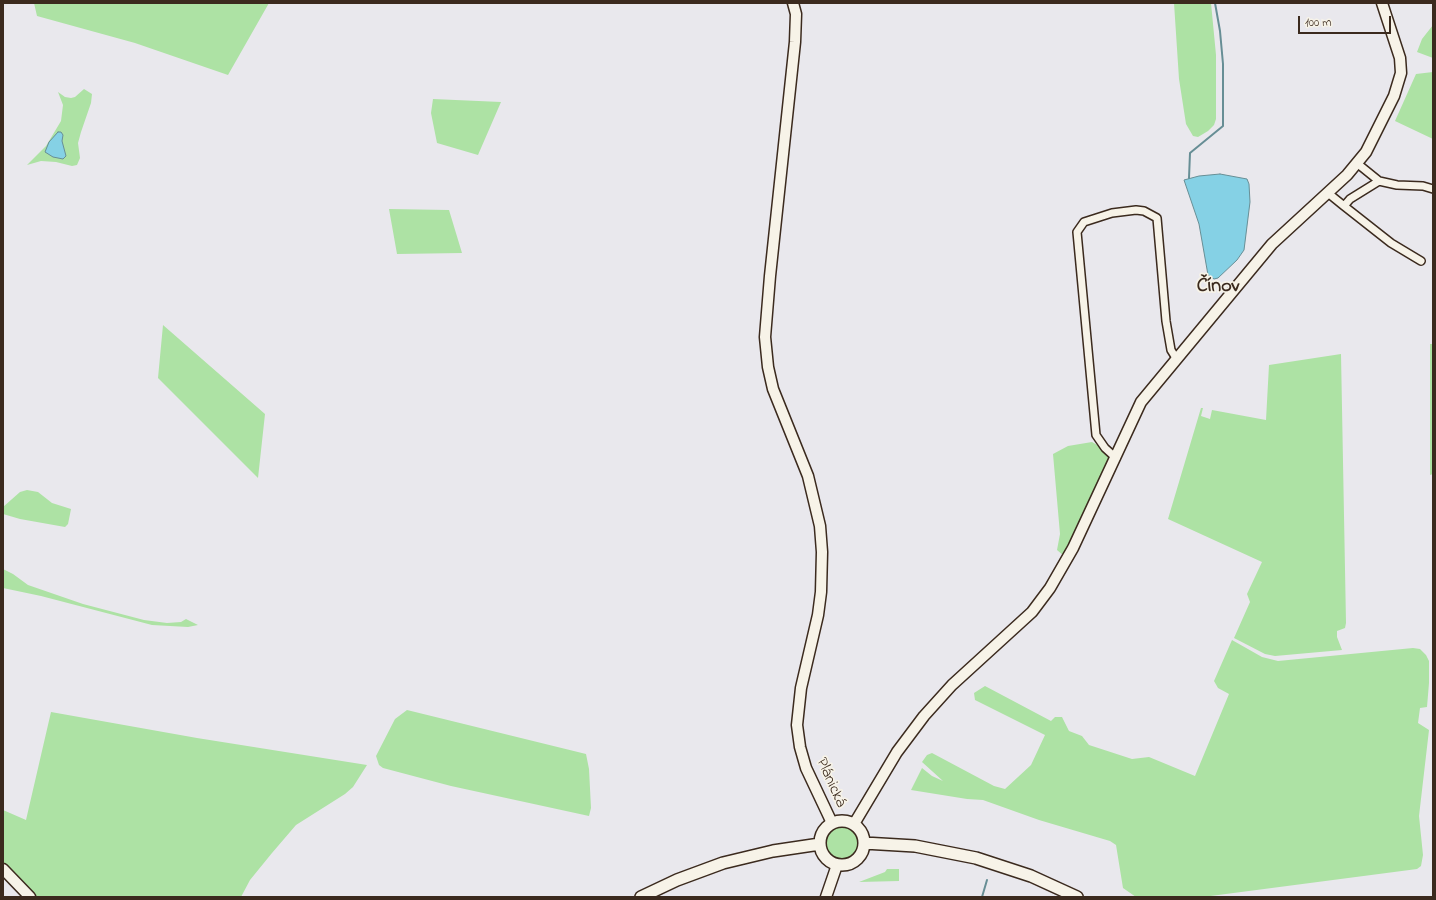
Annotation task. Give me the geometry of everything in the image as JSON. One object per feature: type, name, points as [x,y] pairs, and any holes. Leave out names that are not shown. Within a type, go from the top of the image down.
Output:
[{"type":"main road","points":[[842,821],[854,824],[861,832],[864,843],[861,854],[855,861],[846,865],[837,865],[825,857],[820,844],[823,831],[832,823],[842,821]]},
{"type":"main road","points":[[864,843],[915,846],[976,858],[1031,876],[1077,897]]},
{"type":"main road","points":[[641,897],[684,877],[728,862],[773,851],[820,844]]},
{"type":"street","name":"Plánická","points":[[793,3],[796,14],[795,42],[765,330],[770,378],[778,403],[812,487],[818,518],[822,552],[819,604],[798,706],[798,731],[802,754],[810,780],[832,823]]},
{"type":"street","points":[[854,824],[901,747],[924,716],[949,689],[1032,612],[1050,588],[1073,548],[1141,402],[1272,244],[1358,164],[1366,152],[1394,96],[1401,73],[1400,58],[1382,3]]},
{"type":"street","points":[[1358,164],[1379,181],[1397,185],[1423,186],[1433,189]]},
{"type":"street","points":[[1344,206],[1350,199],[1379,181]]},
{"type":"street","points":[[1328,193],[1392,243],[1421,261]]},
{"type":"street","points":[[1116,458],[1105,448],[1096,435],[1077,232],[1084,222],[1112,213],[1136,210],[1144,211],[1158,218],[1166,321],[1171,350],[1176,358]]},
{"type":"street","points":[[826,897],[837,865]]},
{"type":"street","points":[[3,869],[30,897]]},
{"type":"green space","points":[[34,3],[269,3],[228,75],[135,43],[37,16]]},
{"type":"green space","points":[[1174,3],[1211,3],[1216,55],[1216,119],[1214,125],[1208,131],[1198,137],[1193,136],[1186,124],[1179,79]]},
{"type":"green space","points":[[1433,25],[1433,58],[1417,52],[1422,39]]},
{"type":"green space","points":[[1433,72],[1433,139],[1395,121],[1416,74]]},
{"type":"green space","points":[[84,89],[92,94],[91,103],[78,143],[80,158],[77,165],[72,166],[56,162],[41,161],[27,165],[46,146],[61,121],[63,105],[58,92],[65,97],[71,98],[75,97]]},
{"type":"green space","points":[[433,99],[501,102],[478,155],[437,143],[431,113]]},
{"type":"green space","points":[[389,209],[449,210],[462,253],[397,254]]},
{"type":"green space","points":[[163,325],[265,414],[258,478],[158,378]]},
{"type":"green space","points":[[1430,344],[1433,344],[1433,474],[1430,475]]},
{"type":"green space","points":[[1341,354],[1346,623],[1345,628],[1337,631],[1337,637],[1342,650],[1275,656],[1265,654],[1234,638],[1250,602],[1247,594],[1262,562],[1168,519],[1201,408],[1203,408],[1201,416],[1210,419],[1212,410],[1266,420],[1269,365]]},
{"type":"green space","points":[[1092,442],[1104,449],[1108,457],[1108,462],[1064,556],[1057,550],[1060,534],[1053,454],[1068,446]]},
{"type":"green space","points":[[27,490],[38,492],[52,503],[71,509],[68,524],[65,527],[20,519],[3,514],[3,507],[20,492]]},
{"type":"green space","points":[[3,569],[28,585],[83,604],[144,620],[167,623],[181,622],[186,619],[198,625],[188,627],[152,625],[41,596],[3,588]]},
{"type":"green space","points":[[1232,640],[1262,657],[1278,661],[1413,648],[1420,649],[1426,655],[1429,661],[1427,707],[1420,708],[1418,723],[1429,730],[1419,816],[1423,855],[1421,866],[1417,869],[1203,897],[1136,897],[1123,888],[1116,845],[1110,841],[1039,820],[983,800],[967,799],[911,790],[922,768],[932,776],[943,781],[922,762],[927,755],[932,753],[994,786],[1005,789],[1031,765],[1045,735],[975,700],[974,693],[985,686],[1051,721],[1055,717],[1062,717],[1069,731],[1082,736],[1089,745],[1132,759],[1149,757],[1195,776],[1229,694],[1218,688],[1214,681]]},
{"type":"green space","points":[[407,710],[586,754],[589,769],[591,808],[589,816],[451,786],[383,768],[379,765],[376,756],[395,719]]},
{"type":"green space","points":[[51,712],[197,738],[367,765],[353,787],[345,794],[296,825],[250,880],[241,897],[36,897],[3,864],[3,810],[26,820]]},
{"type":"green space","points":[[845,826],[854,831],[858,836],[858,850],[854,855],[849,859],[839,860],[835,859],[826,850],[825,840],[826,836],[835,827]]},
{"type":"green space","points":[[887,869],[899,869],[899,881],[859,882],[885,872]]},
{"type":"water","points":[[58,132],[61,132],[63,135],[62,141],[66,156],[63,159],[53,157],[45,152],[49,142]]},
{"type":"water","points":[[1220,174],[1247,179],[1249,184],[1250,202],[1244,250],[1237,260],[1218,278],[1214,279],[1208,275],[1199,224],[1184,180],[1199,176]]},
{"type":"waterway","points":[[1189,178],[1190,153],[1223,126],[1223,64],[1220,31],[1215,3]]},
{"type":"waterway","points":[[982,897],[987,880]]},
{"type":"district","name":"Čínov","points":[[1218,288]]}]
